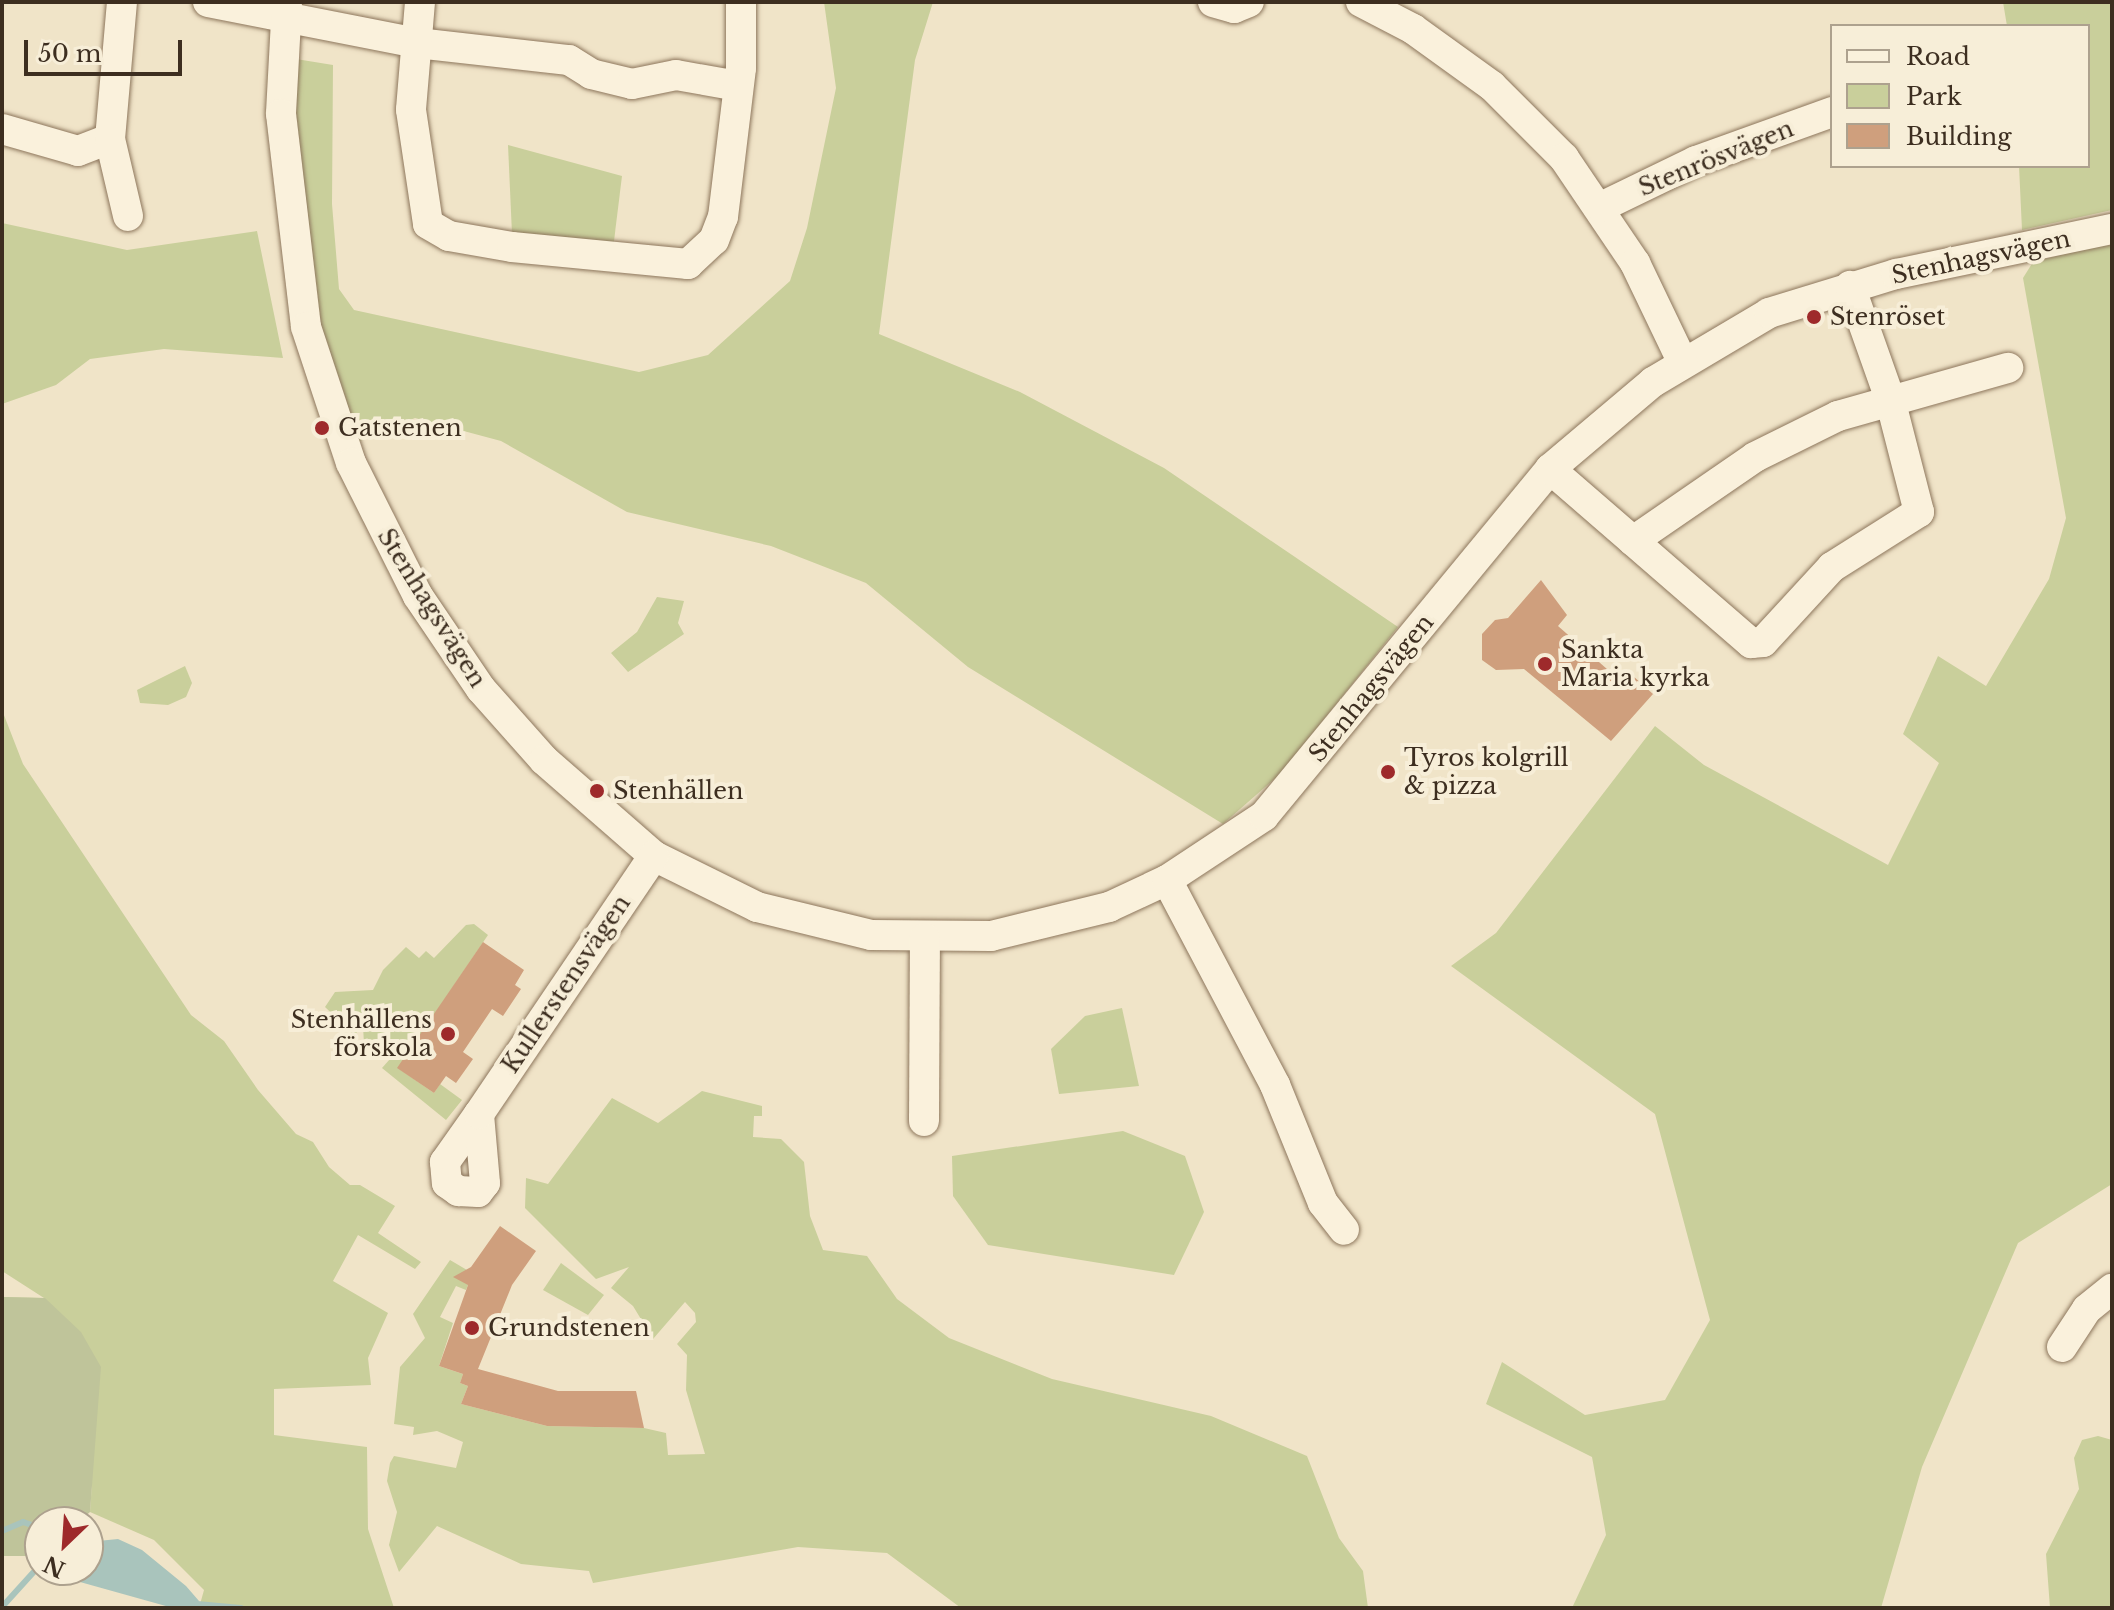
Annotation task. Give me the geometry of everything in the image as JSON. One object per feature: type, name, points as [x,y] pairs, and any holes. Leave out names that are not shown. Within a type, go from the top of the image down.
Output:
[{"type":"street","points":[[122,2],[110,139],[128,216]]},
{"type":"street","points":[[208,2],[286,9],[417,43],[569,60],[591,74],[632,84],[676,75],[738,86]]},
{"type":"street","points":[[420,2],[411,110],[428,224],[449,236],[512,247],[688,264],[714,240],[723,217],[738,86],[741,2]]},
{"type":"street","points":[[1213,2],[1234,8],[1249,2]]},
{"type":"street","points":[[1361,2],[1413,29],[1492,86],[1564,158],[1601,207],[1683,363]]},
{"type":"street","name":"Stenhagsvägen","points":[[286,9],[281,114],[306,327],[324,393],[383,536],[481,689],[580,796],[654,856],[792,919],[871,935],[925,938],[991,936],[1054,923],[1167,880],[1264,816],[1296,782],[1550,469],[1583,437],[1683,363],[1769,313],[1850,286],[2112,229]]},
{"type":"street","name":"Stenrösvägen","points":[[1601,207],[1696,161],[1830,113]]},
{"type":"street","points":[[2,129],[78,151],[110,139]]},
{"type":"street","points":[[1550,469],[1751,643],[1763,642],[1832,567],[1919,512],[1889,398],[1850,286]]},
{"type":"street","points":[[1633,541],[1755,457],[1889,398],[2008,368]]},
{"type":"street","name":"Kullerstensvägen","points":[[479,1114],[654,856]]},
{"type":"street","points":[[1167,880],[1275,1085],[1323,1203],[1344,1230]]},
{"type":"street","points":[[924,1121],[925,938]]},
{"type":"street","points":[[2062,1347],[2087,1309],[2112,1289]]},
{"type":"green space","points":[[824,2],[933,2],[915,60],[879,334],[1020,392],[1164,468],[1398,627],[1280,774],[1223,824],[968,667],[866,583],[771,546],[627,512],[501,441],[415,418],[355,443],[328,366],[312,291],[294,124],[296,59],[333,65],[332,204],[339,289],[354,310],[639,372],[708,355],[790,281],[807,228],[836,88]]},
{"type":"green space","points":[[2003,2],[2112,2],[2112,210],[2022,230],[2019,168],[2090,168],[2090,24],[2007,24]]},
{"type":"green space","points":[[508,145],[622,176],[613,249],[512,234]]},
{"type":"green space","points":[[2,223],[127,250],[257,231],[283,358],[164,349],[90,359],[56,385],[2,404]]},
{"type":"green space","points":[[2112,242],[2112,1184],[2018,1243],[1922,1467],[1881,1608],[1572,1608],[1606,1535],[1592,1457],[1486,1404],[1502,1362],[1585,1415],[1665,1400],[1710,1320],[1655,1114],[1451,966],[1496,933],[1655,726],[1704,765],[1888,865],[1939,763],[1903,734],[1938,656],[1986,686],[2049,579],[2066,518],[2023,278],[2033,262]]},
{"type":"green space","points":[[657,597],[684,601],[678,623],[684,634],[628,672],[611,653],[637,632]]},
{"type":"green space","points":[[185,666],[192,683],[186,697],[168,705],[140,703],[137,690]]},
{"type":"green space","points":[[2,710],[23,764],[191,1015],[224,1041],[258,1090],[296,1134],[313,1142],[329,1167],[350,1185],[360,1185],[395,1206],[378,1233],[421,1262],[415,1269],[358,1235],[333,1281],[388,1313],[368,1358],[371,1385],[274,1389],[274,1435],[367,1447],[368,1529],[394,1608],[199,1608],[204,1590],[154,1540],[104,1518],[104,1506],[90,1506],[92,1483],[61,1506],[24,1506],[24,1556],[2,1556],[2,1297],[44,1298],[2,1271]]},
{"type":"green space","points":[[474,924],[488,935],[398,1068],[434,1093],[440,1084],[462,1100],[446,1120],[382,1068],[390,1059],[364,1044],[363,1026],[354,1035],[325,1007],[335,992],[373,990],[383,970],[406,947],[419,958],[426,951],[434,958],[466,925]]},
{"type":"green space","points":[[1122,1008],[1139,1086],[1059,1094],[1051,1049],[1085,1016]]},
{"type":"green space","points":[[702,1091],[762,1106],[762,1116],[754,1116],[753,1137],[781,1139],[804,1162],[810,1216],[823,1250],[867,1256],[897,1299],[949,1338],[1052,1379],[1211,1416],[1307,1456],[1339,1538],[1363,1571],[1368,1608],[961,1608],[887,1553],[798,1547],[593,1583],[589,1571],[521,1564],[437,1526],[399,1572],[389,1545],[397,1512],[387,1481],[390,1463],[394,1456],[456,1468],[463,1442],[437,1431],[413,1435],[414,1427],[394,1424],[400,1367],[425,1338],[413,1314],[450,1260],[467,1270],[468,1285],[466,1290],[456,1286],[440,1317],[453,1323],[439,1366],[463,1374],[460,1383],[468,1386],[461,1404],[547,1426],[644,1428],[666,1433],[668,1455],[705,1454],[686,1390],[687,1355],[677,1344],[696,1322],[695,1313],[685,1302],[653,1339],[633,1306],[611,1288],[629,1267],[596,1279],[525,1208],[526,1178],[548,1184],[612,1098],[658,1123]]},
{"type":"green space","points":[[1123,1131],[1185,1156],[1204,1212],[1174,1275],[988,1245],[953,1196],[952,1156]]},
{"type":"green space","points":[[561,1263],[604,1295],[588,1315],[543,1290]]},
{"type":"green space","points":[[2,1297],[45,1298],[81,1332],[101,1367],[90,1506],[24,1506],[24,1556],[2,1556]]},
{"type":"green space","points":[[2098,1436],[2112,1440],[2112,1608],[2050,1608],[2046,1554],[2079,1489],[2074,1458],[2082,1440]]},
{"type":"water","points":[[118,1539],[142,1550],[186,1586],[199,1601],[194,1608],[173,1608],[94,1586],[104,1586],[104,1540]]},
{"type":"building","name":"Sankta Maria kyrka","points":[[1541,580],[1567,615],[1558,626],[1624,684],[1632,675],[1653,694],[1611,741],[1524,669],[1496,670],[1482,660],[1482,634],[1495,620],[1508,618]]},
{"type":"building","name":"Stenhällens förskola","points":[[483,942],[524,970],[515,985],[521,989],[503,1016],[492,1009],[463,1052],[473,1059],[456,1083],[446,1076],[434,1093],[397,1068]]},
{"type":"building","name":"Grundstenen","points":[[500,1226],[536,1251],[512,1285],[478,1369],[558,1391],[636,1391],[644,1428],[547,1426],[461,1404],[468,1386],[460,1383],[463,1374],[439,1366],[468,1285],[453,1277],[471,1267]]},
{"type":"waterway","points":[[2,1531],[24,1522]]},
{"type":"waterway","points":[[2,1607],[24,1583]]},
{"type":"waterway","points":[[197,1604],[241,1608]]},
{"type":"place","name":"Stenröset","points":[[1814,317]]},
{"type":"place","name":"Gatstenen","points":[[322,428]]},
{"type":"place","name":"Sankta Maria kyrka","points":[[1545,664]]},
{"type":"place","name":"Tyros kolgrill & pizza","points":[[1388,772]]},
{"type":"place","name":"Stenhällen","points":[[597,791]]},
{"type":"place","name":"Stenhällens förskola","points":[[448,1034]]},
{"type":"place","name":"Grundstenen","points":[[472,1328]]}]
